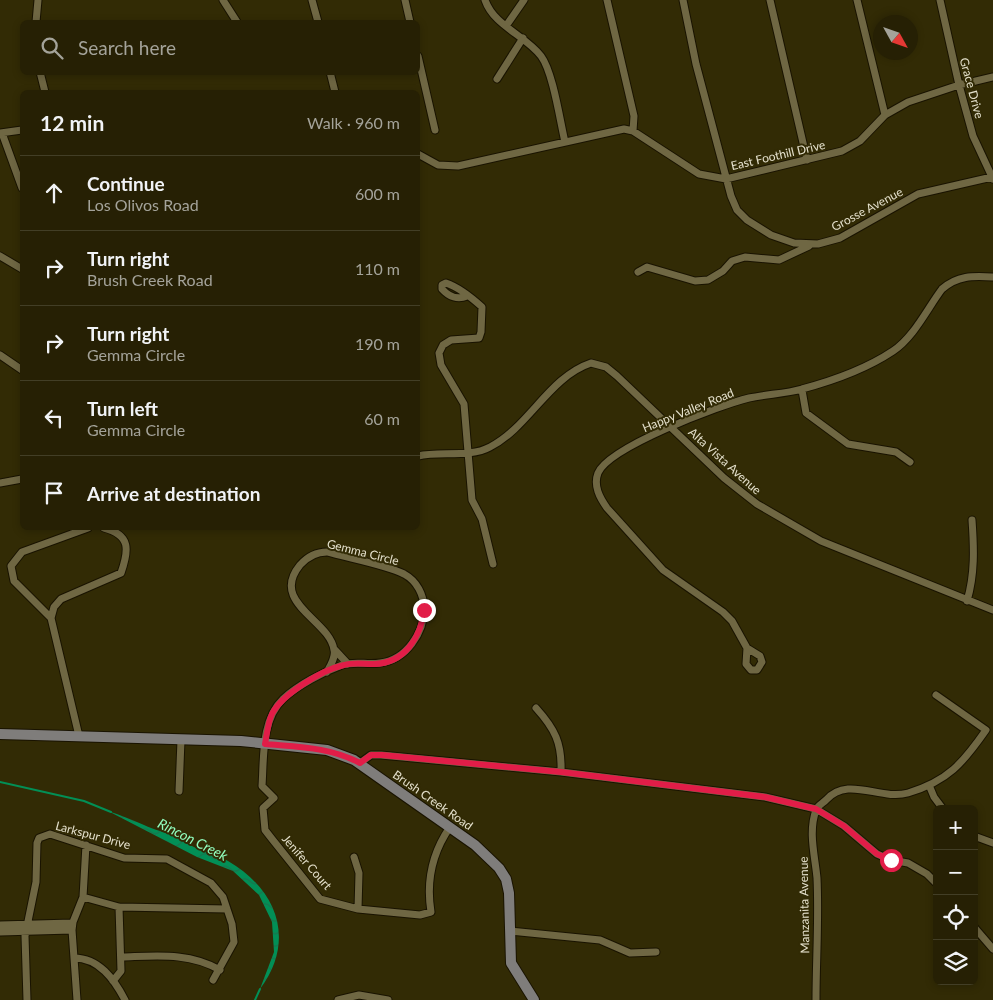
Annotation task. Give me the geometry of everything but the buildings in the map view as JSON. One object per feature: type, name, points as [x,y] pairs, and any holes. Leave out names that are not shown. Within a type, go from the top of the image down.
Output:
[{"type":"street","points":[[36,20],[38,0]]},
{"type":"street","points":[[223,0],[236,20]]},
{"type":"street","points":[[312,0],[317,20]]},
{"type":"street","points":[[405,0],[410,20]]},
{"type":"street","points":[[484,0],[495,18],[523,38],[543,58],[565,142]]},
{"type":"street","points":[[506,26],[524,0]]},
{"type":"street","points":[[420,155],[448,167],[624,129],[633,131],[634,116],[607,0]]},
{"type":"street","name":"Grosse Avenue","points":[[683,0],[696,64],[726,178],[737,210],[747,220],[786,240],[803,245],[811,244],[840,238],[918,194],[993,178]]},
{"type":"street","points":[[770,0],[807,160]]},
{"type":"street","points":[[857,0],[885,115]]},
{"type":"street","name":"Grace Drive","points":[[940,0],[959,85],[974,136],[993,178]]},
{"type":"street","points":[[497,79],[523,38]]},
{"type":"street","points":[[420,65],[434,130]]},
{"type":"street","points":[[41,75],[44,90]]},
{"type":"street","points":[[331,75],[334,90]]},
{"type":"street","name":"East Foothill Drive","points":[[633,131],[700,174],[726,178],[807,160],[848,148],[860,141],[885,115],[908,102],[959,85],[993,77]]},
{"type":"street","points":[[20,130],[1,133],[20,183]]},
{"type":"street","points":[[638,272],[647,268],[695,281],[708,280],[723,271],[732,261],[745,257],[778,260],[811,244]]},
{"type":"street","points":[[0,256],[20,268]]},
{"type":"street","name":"Happy Valley Road","points":[[747,648],[724,612],[663,570],[607,508],[597,490],[598,474],[610,459],[631,445],[672,428],[740,401],[802,390],[853,372],[894,351],[912,332],[949,282],[970,276],[993,277]]},
{"type":"street","points":[[468,296],[482,308],[482,332],[479,338],[451,340],[443,345],[439,353],[442,365],[464,404],[472,500],[482,520],[493,564]]},
{"type":"street","points":[[0,355],[20,369]]},
{"type":"street","name":"Alta Vista Avenue","points":[[420,456],[482,450],[498,443],[572,373],[591,364],[606,368],[617,376],[730,483],[757,504],[821,541],[993,610]]},
{"type":"street","points":[[802,390],[806,413],[848,444],[896,452],[910,462]]},
{"type":"street","points":[[0,483],[20,479]]},
{"type":"street","points":[[967,601],[972,583],[974,561],[972,520]]},
{"type":"street","points":[[51,618],[14,581],[11,566],[22,552],[82,530]]},
{"type":"street","points":[[79,736],[51,618],[54,607],[60,599],[120,573],[127,554],[124,539],[117,531],[113,530]]},
{"type":"street","name":"Gemma Circle","points":[[265,744],[271,716],[276,707],[290,694],[327,672],[348,664],[390,661],[412,644],[418,636],[424,610],[421,591],[416,584],[404,574],[327,552],[318,552],[308,557],[295,574],[292,590],[294,598],[328,638],[334,650],[348,664]]},
{"type":"street","points":[[327,672],[332,664],[334,650]]},
{"type":"street","points":[[816,809],[832,792],[846,788],[889,794],[906,793],[945,777],[966,759],[986,730],[936,695]]},
{"type":"street","points":[[536,708],[548,721],[557,736],[562,753],[561,772]]},
{"type":"street","name":"Brush Creek Road","points":[[0,734],[265,744],[327,750],[360,763],[492,859],[503,873],[509,893],[511,963],[534,1000]]},
{"type":"street","points":[[179,791],[180,740]]},
{"type":"street","name":"Jenifer Court","points":[[265,744],[262,786],[274,798],[263,808],[266,830],[320,899],[358,909],[420,915],[431,912],[429,898],[433,859],[438,844],[450,827]]},
{"type":"street","points":[[360,763],[371,755],[382,755],[561,772],[765,797],[816,809],[844,826],[877,854],[891,860],[908,863],[927,874],[933,880]]},
{"type":"street","points":[[929,785],[940,805]]},
{"type":"street","name":"Manzanita Avenue","points":[[816,809],[812,835],[817,878],[816,1000]]},
{"type":"street","name":"Larkspur Drive","points":[[28,927],[36,882],[37,844],[39,838],[43,835],[57,835],[124,858],[167,859],[211,883],[223,897],[234,942],[213,980]]},
{"type":"street","points":[[978,837],[993,843]]},
{"type":"street","points":[[77,1000],[72,927],[83,897],[86,846]]},
{"type":"street","points":[[354,857],[359,873],[358,909]]},
{"type":"street","points":[[83,897],[119,907],[227,909]]},
{"type":"street","points":[[113,981],[121,971],[119,907]]},
{"type":"street","points":[[0,925],[72,927]]},
{"type":"street","points":[[0,932],[28,927]]},
{"type":"street","points":[[27,1000],[28,927]]},
{"type":"street","points":[[510,931],[600,940],[630,953],[656,952]]},
{"type":"street","points":[[978,932],[993,949]]},
{"type":"street","points":[[122,956],[189,957],[205,961],[220,970]]},
{"type":"street","points":[[74,958],[86,958],[97,964],[113,981],[125,1000]]},
{"type":"street","points":[[338,1000],[359,995],[388,1000]]},
{"type":"water","points":[[108,811],[172,835],[193,847],[216,855],[245,873],[259,886],[270,902],[276,918],[279,935],[277,953],[271,971],[260,989],[274,952],[272,922],[259,895],[233,871],[197,857]]},
{"type":"waterway","name":"Rincon Creek","points":[[0,782],[84,801],[111,812]]},
{"type":"waterway","name":"Rincon Creek","points":[[255,1000],[260,989]]},
{"type":"route","points":[[424,610],[418,636],[398,657],[382,663],[344,665],[327,672],[290,694],[276,707],[271,716],[265,744],[327,750],[360,763],[371,755],[382,755],[709,788],[765,797],[816,809],[844,826],[877,854],[891,860]]}]
